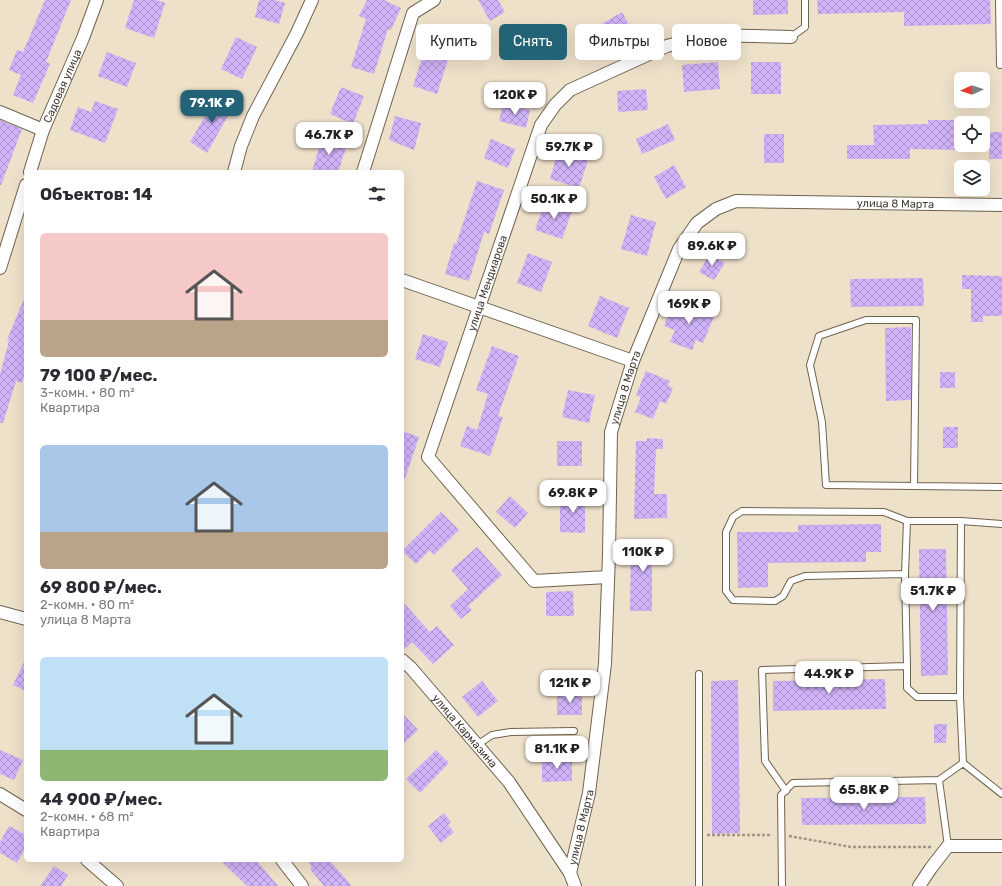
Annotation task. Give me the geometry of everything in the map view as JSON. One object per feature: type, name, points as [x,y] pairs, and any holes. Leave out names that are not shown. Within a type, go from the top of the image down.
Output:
[{"type":"street","name":"Садовая улица","points":[[31,170],[43,130],[83,38],[97,0]]},
{"type":"street","points":[[235,170],[241,146],[253,116],[297,33],[312,0]]},
{"type":"street","points":[[364,170],[413,13],[434,0]]},
{"type":"street","name":"улица Мендиарова","points":[[608,577],[534,581],[428,457],[478,307],[541,125],[555,105],[570,90],[668,46],[706,35],[791,36]]},
{"type":"street","points":[[0,112],[43,130]]},
{"type":"street","points":[[0,268],[24,191]]},
{"type":"street","name":"улица 8 Марта","points":[[570,873],[590,785],[605,664],[610,432],[633,361],[680,248],[697,223],[716,209],[736,201],[1002,205]]},
{"type":"street","points":[[404,281],[633,361]]},
{"type":"street","points":[[0,612],[24,618]]},
{"type":"street","name":"улица Кармазина","points":[[404,662],[509,782],[570,873],[575,886]]},
{"type":"street","points":[[0,794],[24,809]]},
{"type":"street","points":[[919,886],[948,846],[1002,846]]},
{"type":"street","points":[[89,862],[117,886]]},
{"type":"street","points":[[284,862],[302,886]]},
{"type":"lane","points":[[791,36],[805,27],[805,0]]},
{"type":"lane","points":[[1000,0],[1000,66]]},
{"type":"lane","points":[[914,486],[916,320],[866,320],[819,336],[810,365],[822,422],[826,485],[914,486],[1002,487]]},
{"type":"lane","points":[[906,574],[805,576],[791,581],[783,596],[775,601],[733,600],[726,591],[726,532],[733,517],[742,511],[884,512],[907,521],[961,521],[1002,524]]},
{"type":"lane","points":[[907,521],[907,688],[917,697],[960,697]]},
{"type":"lane","points":[[961,521],[960,697],[963,763],[1002,794]]},
{"type":"lane","points":[[786,791],[765,761],[762,670],[907,666]]},
{"type":"lane","points":[[699,674],[699,886]]},
{"type":"lane","points":[[477,745],[492,735],[505,733],[574,731]]},
{"type":"lane","points":[[782,886],[781,796],[792,783],[939,780],[963,763]]},
{"type":"lane","points":[[939,780],[948,846]]},
{"type":"path","points":[[699,835],[782,835],[852,847],[948,846]]},
{"type":"building","points":[[45,0],[71,0],[46,62],[50,64],[33,103],[13,95],[21,75],[9,70],[17,50],[23,52]]},
{"type":"building","points":[[134,0],[157,0],[165,3],[154,38],[125,28]]},
{"type":"building","points":[[259,0],[275,0],[285,3],[279,24],[255,17]]},
{"type":"building","points":[[367,0],[384,0],[401,8],[391,30],[388,29],[374,74],[351,67],[366,19],[359,16]]},
{"type":"building","points":[[478,0],[498,0],[505,12],[490,21]]},
{"type":"building","points":[[753,0],[788,0],[788,14],[753,15]]},
{"type":"building","points":[[817,0],[990,0],[991,24],[904,26],[904,12],[818,14]]},
{"type":"building","points":[[622,12],[629,24],[602,24]]},
{"type":"building","points":[[236,37],[257,47],[242,79],[221,69]]},
{"type":"building","points":[[107,52],[136,63],[127,87],[98,76]]},
{"type":"building","points":[[421,60],[448,60],[437,94],[413,86]]},
{"type":"building","points":[[718,62],[720,89],[684,92],[682,65]]},
{"type":"building","points":[[751,62],[781,62],[781,94],[751,94]]},
{"type":"building","points":[[341,87],[364,96],[353,124],[330,114]]},
{"type":"building","points":[[646,89],[648,110],[618,112],[617,91]]},
{"type":"building","points":[[217,95],[234,105],[207,153],[190,142]]},
{"type":"building","points":[[95,101],[118,109],[105,143],[70,130],[78,107],[91,112]]},
{"type":"building","points":[[503,104],[530,110],[526,128],[499,121]]},
{"type":"building","points":[[395,116],[421,123],[414,150],[389,140]]},
{"type":"building","points":[[0,120],[22,129],[1,185],[0,185]]},
{"type":"building","points":[[928,120],[954,120],[954,150],[910,149],[910,159],[847,159],[847,145],[874,145],[873,125],[928,124]]},
{"type":"building","points":[[668,124],[675,140],[642,154],[636,139]]},
{"type":"building","points":[[990,132],[1002,132],[1002,159],[989,159]]},
{"type":"building","points":[[764,134],[784,134],[784,163],[764,163]]},
{"type":"building","points":[[322,137],[347,145],[339,170],[313,170]]},
{"type":"building","points":[[491,139],[515,149],[508,168],[484,158]]},
{"type":"building","points":[[559,148],[589,157],[579,188],[550,179]]},
{"type":"building","points":[[674,165],[686,187],[666,199],[654,177]]},
{"type":"building","points":[[477,181],[504,190],[489,234],[484,232],[469,281],[445,274],[454,243],[456,244]]},
{"type":"building","points":[[545,202],[572,211],[562,239],[535,230]]},
{"type":"building","points":[[631,215],[656,222],[647,256],[621,249]]},
{"type":"building","points":[[528,253],[552,262],[541,292],[517,283]]},
{"type":"building","points":[[710,254],[725,263],[714,280],[699,272]]},
{"type":"building","points":[[962,275],[1002,276],[1002,316],[983,316],[983,322],[971,322],[971,289],[962,289]]},
{"type":"building","points":[[923,278],[924,306],[851,307],[850,279]]},
{"type":"building","points":[[600,296],[629,308],[617,338],[588,326]]},
{"type":"building","points":[[24,299],[24,376],[22,383],[16,381],[3,423],[0,423],[0,374],[9,341],[7,340]]},
{"type":"building","points":[[673,303],[689,309],[691,304],[715,314],[703,343],[696,340],[692,350],[670,342],[675,330],[664,326]]},
{"type":"building","points":[[911,327],[911,400],[886,401],[885,328]]},
{"type":"building","points":[[423,334],[448,342],[440,367],[415,359]]},
{"type":"building","points":[[492,346],[519,356],[498,416],[503,417],[490,456],[460,446],[467,426],[477,430],[488,394],[476,390]]},
{"type":"building","points":[[646,371],[670,381],[668,386],[673,388],[666,404],[660,401],[653,419],[635,412],[641,397],[636,395]]},
{"type":"building","points":[[940,372],[955,372],[955,388],[940,388]]},
{"type":"building","points":[[568,390],[595,395],[589,423],[562,417]]},
{"type":"building","points":[[943,427],[958,427],[958,448],[943,448]]},
{"type":"building","points":[[404,432],[419,437],[404,481]]},
{"type":"building","points":[[647,438],[663,439],[663,449],[656,449],[654,494],[667,494],[667,518],[634,519],[636,441],[647,441]]},
{"type":"building","points":[[557,441],[582,441],[582,466],[557,466]]},
{"type":"building","points":[[510,496],[528,513],[515,528],[496,512]]},
{"type":"building","points":[[560,496],[585,496],[585,533],[560,532]]},
{"type":"building","points":[[441,512],[459,530],[434,555],[430,550],[416,564],[404,553],[404,549]]},
{"type":"building","points":[[881,524],[881,552],[866,552],[866,562],[768,563],[768,587],[738,588],[737,532],[798,532],[798,525]]},
{"type":"building","points":[[631,540],[661,541],[660,564],[652,564],[652,611],[630,611]]},
{"type":"building","points":[[477,547],[502,575],[468,606],[472,610],[461,619],[450,606],[468,589],[451,570]]},
{"type":"building","points":[[919,549],[946,549],[948,675],[921,676]]},
{"type":"building","points":[[573,591],[574,616],[546,616],[546,592]]},
{"type":"building","points":[[404,603],[430,632],[437,626],[454,645],[433,664],[412,642],[404,649]]},
{"type":"building","points":[[24,662],[24,690],[13,685]]},
{"type":"building","points":[[885,679],[886,709],[773,711],[773,681]]},
{"type":"building","points":[[738,680],[740,833],[712,834],[711,681]]},
{"type":"building","points":[[482,681],[498,701],[478,717],[462,697]]},
{"type":"building","points":[[557,692],[582,692],[582,715],[557,715]]},
{"type":"building","points":[[404,715],[418,730],[404,743]]},
{"type":"building","points":[[934,724],[947,724],[946,743],[934,743]]},
{"type":"building","points":[[0,750],[23,760],[14,780],[0,774]]},
{"type":"building","points":[[436,750],[449,763],[420,793],[406,779]]},
{"type":"building","points":[[572,758],[572,781],[542,782],[542,759]]},
{"type":"building","points":[[925,797],[926,824],[802,825],[801,798]]},
{"type":"building","points":[[444,813],[451,822],[448,825],[454,832],[441,843],[428,826]]},
{"type":"building","points":[[9,826],[24,834],[24,851],[17,863],[0,853],[0,842]]},
{"type":"building","points":[[222,862],[258,862],[278,886],[247,886]]},
{"type":"building","points":[[308,862],[331,862],[352,886],[324,886],[310,869],[312,867]]},
{"type":"building","points":[[54,866],[68,875],[61,886],[40,886]]}]
